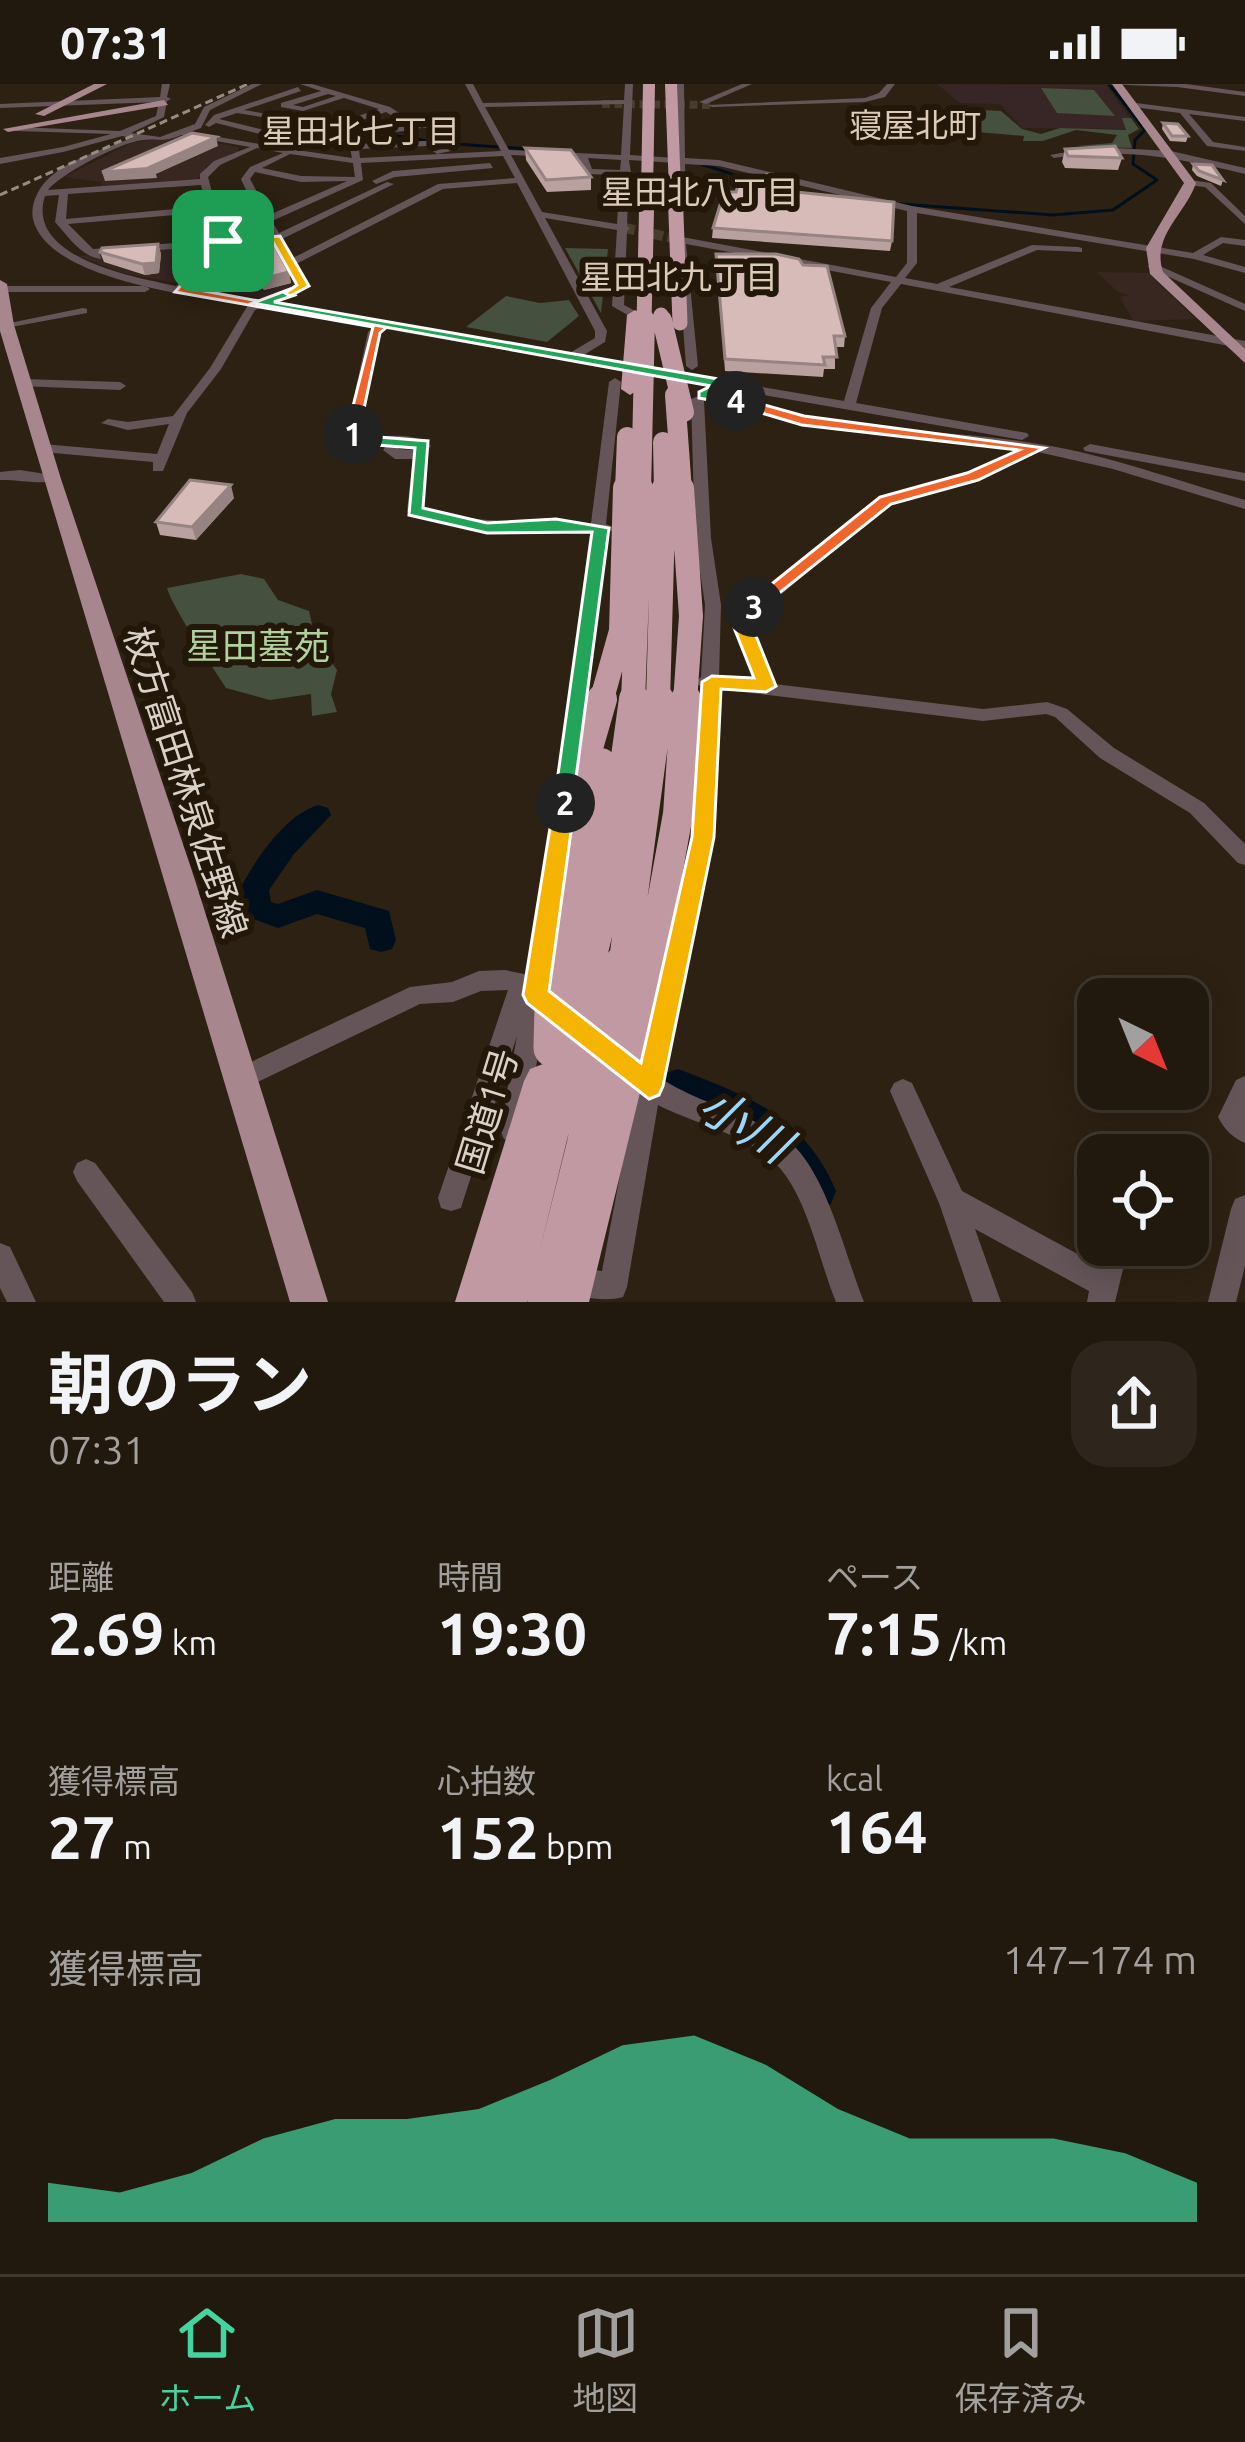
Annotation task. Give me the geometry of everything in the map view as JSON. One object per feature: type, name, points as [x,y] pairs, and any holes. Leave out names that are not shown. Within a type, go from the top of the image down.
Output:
[{"type":"highway","name":"国道1号","points":[[563,1295],[662,920],[678,814],[691,616],[675,386],[630,175],[652,97]]},
{"type":"highway","points":[[563,1295],[650,784],[662,668],[662,317],[652,97]]},
{"type":"highway","name":"国道1号","points":[[477,1302],[554,1048],[598,825],[613,454],[626,380],[662,317]]},
{"type":"highway","points":[[662,317],[678,372],[688,439],[702,596],[700,728],[680,873],[662,920]]},
{"type":"highway","points":[[554,1048],[551,992],[587,751],[621,631],[630,364],[662,317]]},
{"type":"highway","points":[[507,1302],[607,894],[624,782],[662,317]]},
{"type":"main road","points":[[8,131],[102,84]]},
{"type":"main road","points":[[1117,84],[1190,183],[1151,259],[1245,358]]},
{"type":"main road","points":[[8,131],[166,100]]},
{"type":"main road","name":"枚方富田林泉佐野線","points":[[1,287],[6,336],[309,1302]]},
{"type":"street","points":[[49,140],[112,140],[128,133],[160,117],[166,84]]},
{"type":"street","points":[[0,106],[166,100],[187,84],[225,84]]},
{"type":"street","points":[[207,123],[207,109],[258,84]]},
{"type":"street","points":[[469,84],[603,336],[570,358]]},
{"type":"street","points":[[628,84],[652,97],[680,160],[682,240],[662,317]]},
{"type":"street","points":[[680,84],[652,97],[628,157],[625,228],[616,284],[618,306],[662,317],[692,366]]},
{"type":"street","points":[[705,105],[708,97],[748,84]]},
{"type":"street","points":[[482,105],[652,97],[705,105],[834,102],[875,98],[891,84]]},
{"type":"street","points":[[1106,84],[1208,87],[1245,97]]},
{"type":"street","points":[[1146,84],[1166,107]]},
{"type":"street","points":[[1229,84],[1245,97]]},
{"type":"street","points":[[8,131],[128,133],[161,140],[307,85],[387,110],[408,122],[446,129],[449,138],[353,142],[304,133],[288,139],[265,136]]},
{"type":"street","points":[[1177,85],[1207,113]]},
{"type":"street","points":[[330,91],[284,104],[302,109],[344,96]]},
{"type":"street","points":[[1186,93],[1245,97]]},
{"type":"street","points":[[6,96],[17,105]]},
{"type":"street","points":[[638,141],[652,97]]},
{"type":"street","points":[[1196,102],[1245,97]]},
{"type":"street","points":[[357,100],[322,111],[339,115],[372,105]]},
{"type":"street","points":[[514,104],[602,104]]},
{"type":"street","points":[[1136,105],[1207,113],[1245,125]]},
{"type":"street","points":[[1181,109],[1213,152],[1196,159]]},
{"type":"street","points":[[236,111],[292,110]]},
{"type":"street","points":[[360,178],[349,122],[387,110]]},
{"type":"street","points":[[242,140],[265,136],[312,112]]},
{"type":"street","points":[[274,113],[319,124]]},
{"type":"street","points":[[61,212],[170,198],[201,182],[217,164],[257,149],[274,113]]},
{"type":"street","points":[[232,125],[256,114]]},
{"type":"street","points":[[1189,119],[1245,125]]},
{"type":"street","points":[[207,123],[232,125],[317,152],[408,122]]},
{"type":"street","points":[[43,448],[160,463],[178,419],[250,308],[303,286],[245,178],[253,169],[286,155],[432,128]]},
{"type":"street","points":[[184,133],[286,155]]},
{"type":"street","points":[[142,136],[56,176],[35,205],[38,226],[56,248],[89,265],[176,289],[570,358],[626,380],[675,386],[724,384],[1245,477]]},
{"type":"street","points":[[1234,136],[1245,149]]},
{"type":"street","points":[[0,161],[82,147],[100,138]]},
{"type":"street","points":[[301,149],[322,140],[742,167],[819,190],[1094,242],[1151,259],[1245,308]]},
{"type":"street","points":[[1210,144],[1245,149]]},
{"type":"street","points":[[1054,155],[1095,149],[1171,154],[1245,171]]},
{"type":"street","points":[[582,154],[589,172],[630,175]]},
{"type":"street","points":[[376,181],[393,174],[512,164]]},
{"type":"street","points":[[253,169],[301,179],[360,178],[431,191]]},
{"type":"street","points":[[266,220],[360,178]]},
{"type":"street","points":[[289,264],[441,186],[521,180]]},
{"type":"street","points":[[1,287],[176,289],[214,259],[223,241],[201,182]]},
{"type":"street","points":[[1190,183],[1208,185],[1245,221]]},
{"type":"street","points":[[43,193],[61,212],[76,242],[94,254],[276,238],[390,184]]},
{"type":"street","points":[[208,199],[252,194]]},
{"type":"street","points":[[61,212],[170,198]]},
{"type":"street","points":[[849,406],[877,308],[915,254],[912,209]]},
{"type":"street","points":[[539,214],[625,228]]},
{"type":"street","points":[[76,242],[182,233],[186,244]]},
{"type":"street","points":[[682,240],[1245,345]]},
{"type":"street","points":[[1195,256],[1221,240],[1245,243]]},
{"type":"street","points":[[937,287],[1036,247],[1077,251],[1094,242]]},
{"type":"street","points":[[1151,259],[1195,256],[1245,270]]},
{"type":"street","points":[[1220,298],[1245,293]]},
{"type":"street","points":[[6,336],[82,311]]},
{"type":"street","points":[[383,325],[374,332],[353,434],[363,440],[400,441],[390,448],[392,453],[421,452],[414,511],[487,528],[556,524],[703,538]]},
{"type":"street","points":[[23,383],[120,386]]},
{"type":"street","points":[[563,1295],[613,1287],[649,1086],[703,837],[713,605],[703,538],[697,399],[724,384]]},
{"type":"street","points":[[704,395],[802,421],[1088,458],[1245,505]]},
{"type":"street","points":[[108,422],[128,426],[178,419]]},
{"type":"street","points":[[766,686],[740,620],[886,500],[973,477],[1036,448]]},
{"type":"street","points":[[505,1206],[529,989],[583,679],[613,454]]},
{"type":"street","points":[[1186,466],[1200,478],[1245,494]]},
{"type":"street","points":[[0,476],[52,479]]},
{"type":"street","points":[[583,679],[766,686],[796,694],[983,715],[1047,708],[1061,712],[1107,753],[1197,808],[1245,856]]},
{"type":"street","points":[[241,1079],[418,994],[453,992],[478,980],[529,989],[664,1098],[785,1153],[814,1210],[850,1302]]},
{"type":"street","points":[[451,1198],[529,989]]},
{"type":"street","points":[[1245,1088],[1231,1117],[1245,1131]]},
{"type":"street","points":[[903,1091],[952,1201],[988,1302]]},
{"type":"street","points":[[86,1172],[182,1302]]},
{"type":"street","points":[[952,1201],[1103,1293]]},
{"type":"street","points":[[1222,1302],[1245,1209]]},
{"type":"street","points":[[0,1257],[22,1302]]},
{"type":"shaded area","points":[[937,84],[1106,85],[1129,117],[1125,129],[1022,128],[1000,104],[960,103]]},
{"type":"shaded area","points":[[179,136],[239,147],[238,152],[206,167],[197,180],[102,188],[101,182],[64,177],[133,142]]},
{"type":"shaded area","points":[[275,240],[301,286],[274,300],[206,289],[199,281],[229,253],[232,243]]},
{"type":"shaded area","points":[[215,244],[200,265],[175,283],[123,273],[78,256]]},
{"type":"shaded area","points":[[1097,272],[1148,273],[1196,319],[1133,321],[1120,297],[1129,295],[1118,292]]},
{"type":"green space","points":[[1041,88],[1094,90],[1115,116],[1057,113]]},
{"type":"green space","points":[[963,109],[1001,111],[1022,129],[1041,134],[1060,128],[1126,130],[1122,118],[1131,118],[1139,129],[1128,135],[1132,148],[1077,146],[1112,143],[1117,135],[1076,130],[1043,141],[1023,141],[1024,136],[931,128],[954,122],[950,117],[962,114]]},
{"type":"green space","points":[[565,248],[608,249],[601,313]]},
{"type":"green space","points":[[506,296],[540,303],[569,300],[579,316],[547,342],[466,327]]},
{"type":"green space","name":"星田墓苑","points":[[241,574],[264,579],[278,600],[309,611],[315,638],[337,670],[331,694],[337,712],[312,716],[311,694],[270,700],[226,688],[167,588]]},
{"type":"building","points":[[1163,123],[1178,124],[1188,136],[1172,136]]},
{"type":"building","points":[[192,133],[216,137],[150,167],[154,168],[102,172]]},
{"type":"building","points":[[1115,146],[1122,158],[1068,156],[1065,149]]},
{"type":"building","points":[[525,148],[571,150],[591,177],[546,180]]},
{"type":"building","points":[[1193,164],[1212,165],[1223,180],[1199,171]]},
{"type":"building","points":[[773,174],[796,192],[894,202],[892,241],[713,228],[724,192],[736,192],[741,176]]},
{"type":"building","points":[[269,235],[289,272],[262,279],[246,258],[250,257],[242,238]]},
{"type":"building","points":[[158,244],[156,263],[142,264],[100,252],[102,248]]},
{"type":"building","points":[[716,254],[776,254],[799,259],[803,265],[827,266],[845,336],[834,336],[837,357],[823,357],[825,365],[725,359]]},
{"type":"building","points":[[190,480],[231,485],[192,527],[156,522]]},
{"type":"waterway","points":[[900,204],[1053,215],[1113,210],[1157,180],[1133,164],[1135,140],[1145,130],[1109,84]]},
{"type":"waterway","points":[[397,136],[433,142]]},
{"type":"waterway","points":[[456,144],[528,149]]},
{"type":"waterway","points":[[701,164],[741,177]]},
{"type":"waterway","name":"小川","points":[[318,815],[284,846],[254,889],[258,909],[278,916],[317,902],[379,920],[381,940]]},
{"type":"waterway","name":"小川","points":[[678,1084],[780,1137],[809,1170],[818,1191]]},
{"type":"tunnel","points":[[602,104],[712,105]]},
{"type":"tunnel","points":[[625,204],[681,204]]},
{"type":"tunnel","points":[[625,228],[682,240]]},
{"type":"tunnel","points":[[616,284],[688,284]]},
{"type":"railway","points":[[0,195],[248,84]]},
{"type":"district","name":"寝屋北町","points":[[915,125]]},
{"type":"district","name":"星田北七丁目","points":[[361,131]]},
{"type":"district","name":"星田北八丁目","points":[[700,192]]},
{"type":"district","name":"星田北九丁目","points":[[679,277]]},
{"type":"route","points":[[276,238],[303,286],[272,302],[259,303],[724,384],[704,395],[802,421],[1036,448],[973,477],[886,500],[740,620],[766,686],[712,682],[703,837],[649,1086],[556,1016],[536,995],[601,528],[556,524],[487,528],[414,511],[423,444],[363,440],[353,434],[374,332],[383,325],[179,290],[214,259],[223,241],[276,238]]}]
